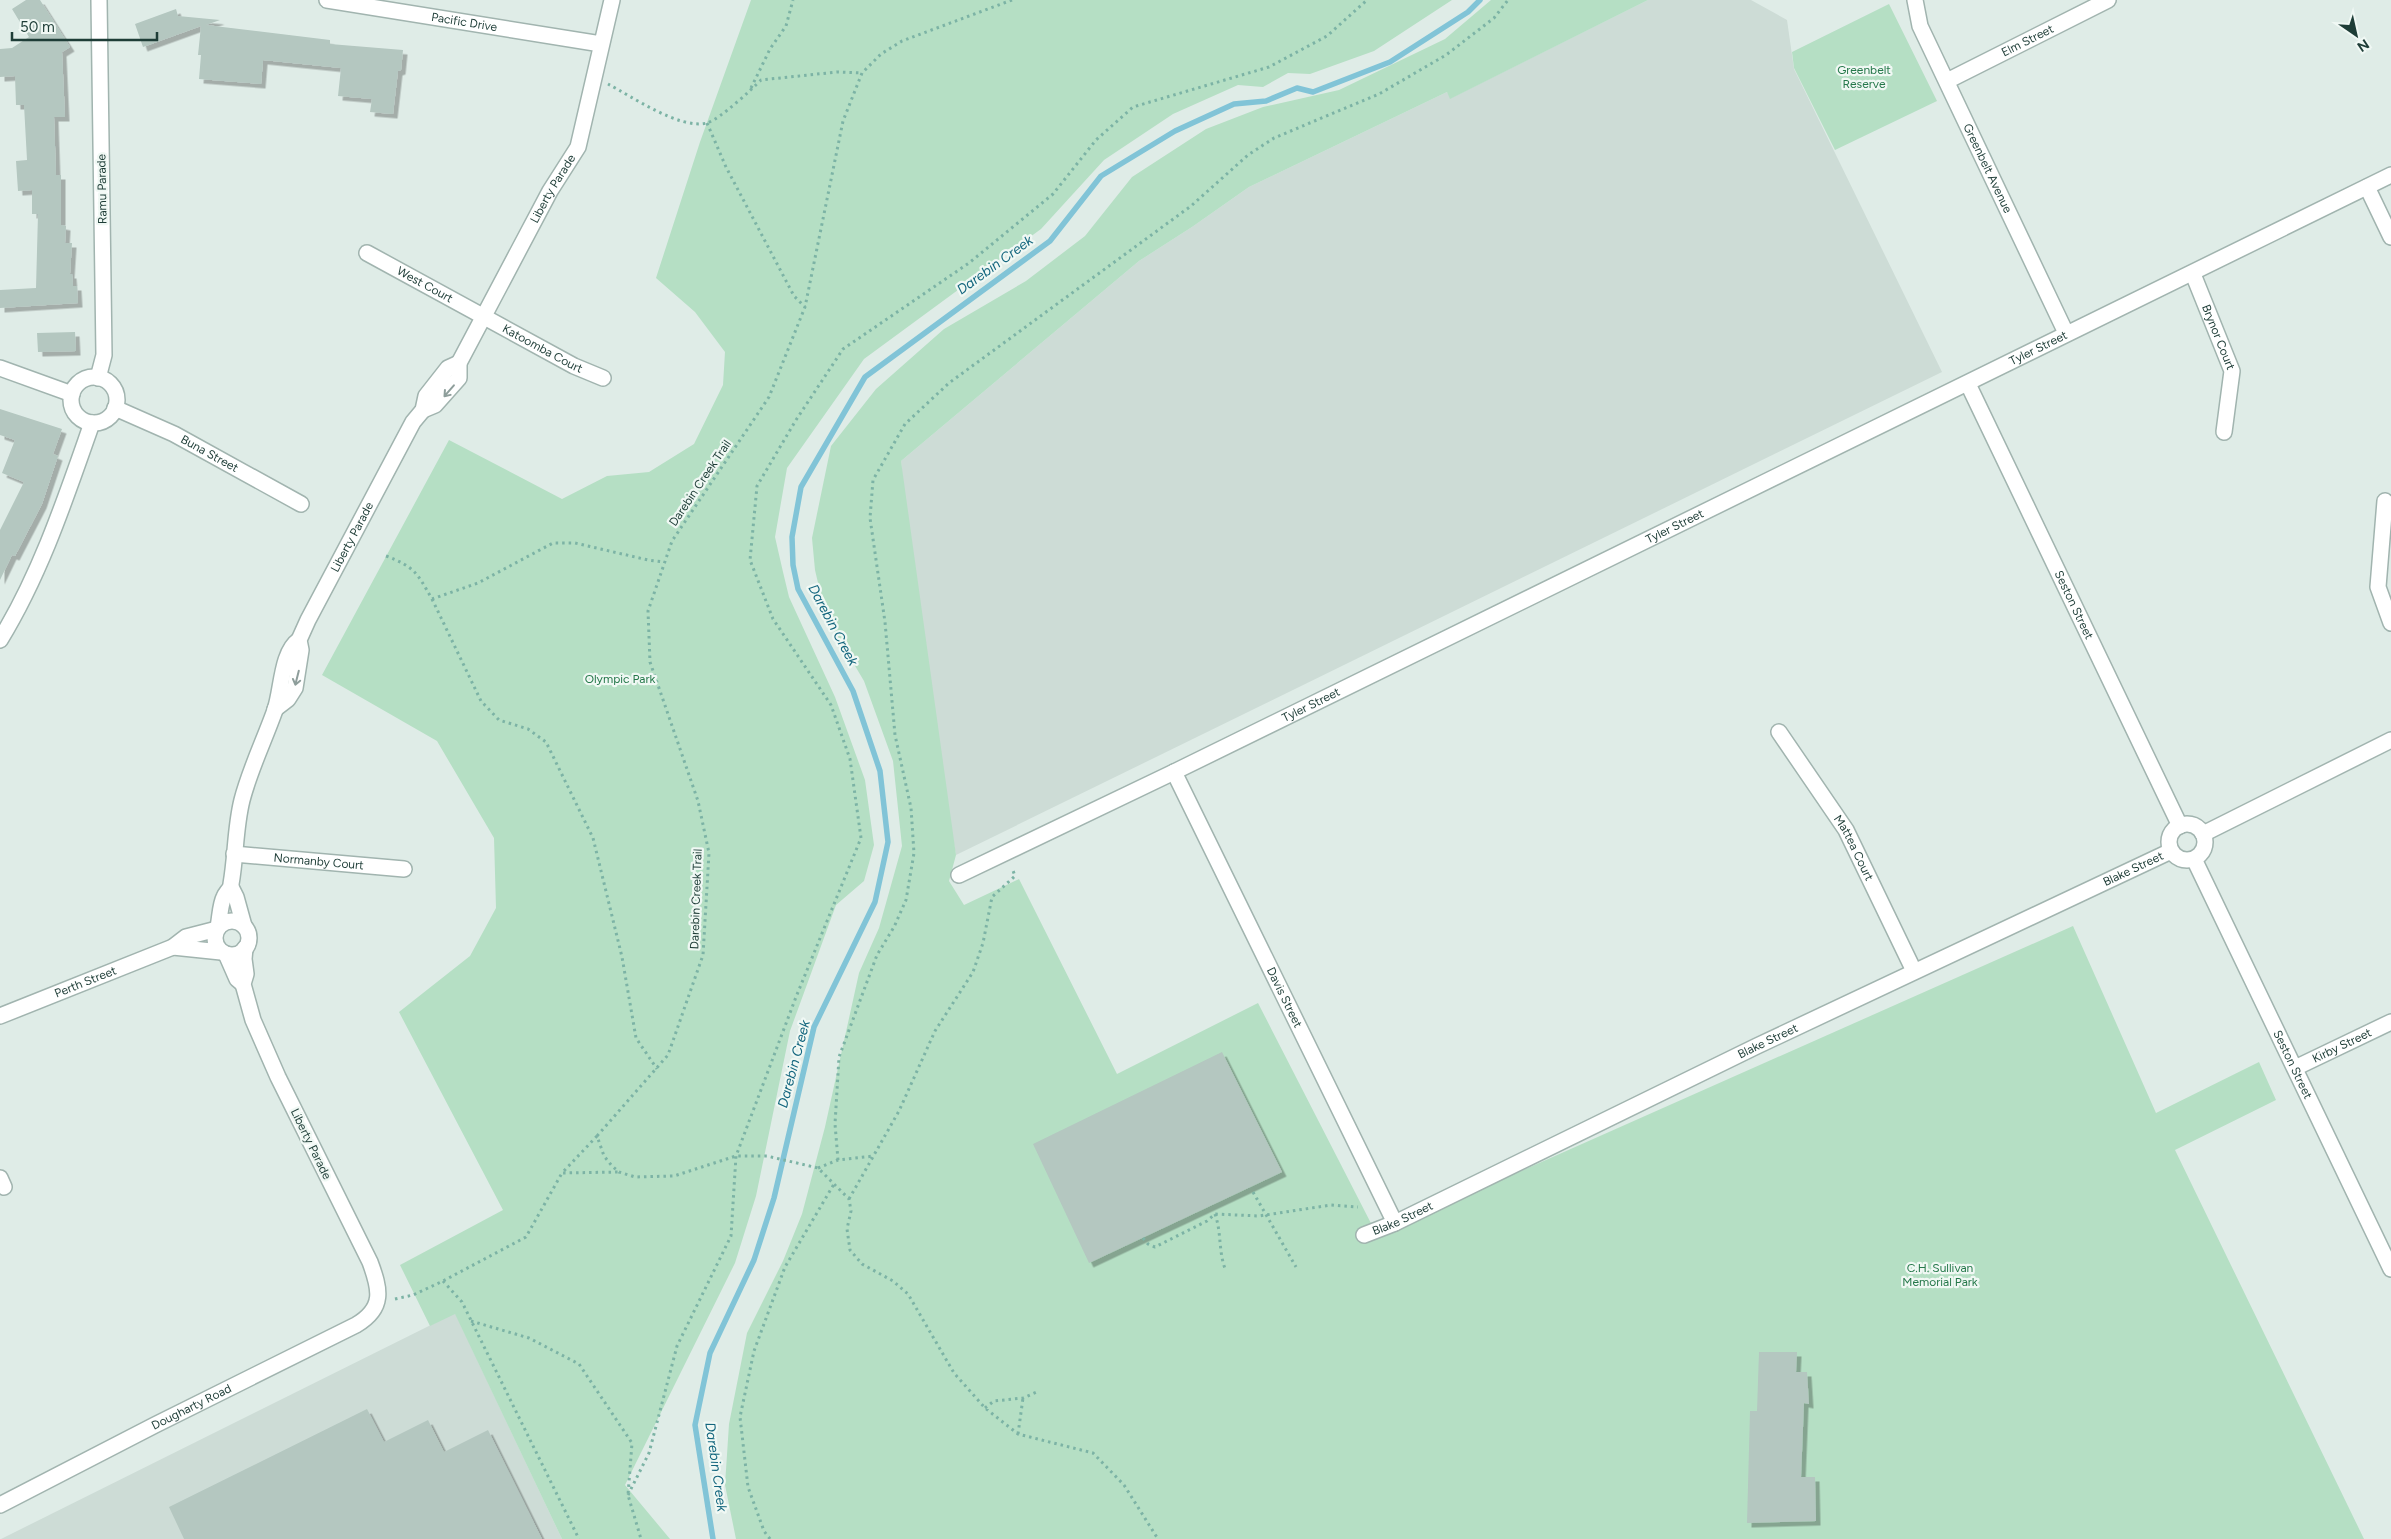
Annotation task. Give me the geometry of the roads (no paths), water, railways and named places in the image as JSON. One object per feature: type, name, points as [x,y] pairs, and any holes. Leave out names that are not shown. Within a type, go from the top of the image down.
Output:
[{"type":"street","name":"Ramu Parade","points":[[98,378],[104,355],[99,0]]},
{"type":"street","name":"Pacific Drive","points":[[327,0],[601,44]]},
{"type":"street","name":"Liberty Parade","points":[[218,928],[224,897],[231,886],[242,801],[248,779],[275,709],[288,698],[294,688],[300,660],[299,640],[413,422],[424,410],[435,405],[454,386],[459,378],[459,363],[550,191],[578,147],[612,0]]},
{"type":"street","name":"Greenbelt Avenue","points":[[1915,0],[1920,26],[2066,333]]},
{"type":"street","name":"Elm Street","points":[[1946,81],[2108,0]]},
{"type":"street","name":"Tyler Street","points":[[959,875],[1007,854],[1968,384],[2066,333],[2193,274],[2391,175]]},
{"type":"street","points":[[2367,187],[2391,237]]},
{"type":"street","name":"West Court","points":[[367,253],[484,316]]},
{"type":"street","name":"Brynor Court","points":[[2193,274],[2232,371],[2224,432]]},
{"type":"street","name":"Katoomba Court","points":[[484,316],[574,366],[603,378]]},
{"type":"street","points":[[0,368],[72,394]]},
{"type":"street","points":[[98,378],[111,386],[117,400],[115,408],[106,420],[92,423],[86,422],[75,414],[71,400],[72,394],[79,383],[85,379],[98,378]]},
{"type":"street","name":"Seston Street","points":[[1968,384],[2180,826]]},
{"type":"street","name":"Buna Street","points":[[115,408],[174,434],[301,504]]},
{"type":"street","points":[[0,640],[17,612],[62,511],[92,423]]},
{"type":"street","points":[[2386,501],[2378,587],[2391,623]]},
{"type":"street","name":"Mattea Court","points":[[1780,732],[1846,830],[1914,971]]},
{"type":"street","points":[[2203,834],[2391,740]]},
{"type":"street","name":"Davis Street","points":[[1174,772],[1396,1223]]},
{"type":"street","points":[[2180,826],[2196,826],[2203,834],[2205,846],[2199,856],[2194,859],[2184,860],[2171,851],[2169,845],[2171,834],[2180,826]]},
{"type":"street","name":"Blake Street","points":[[1364,1235],[1396,1223],[1914,971],[2171,851]]},
{"type":"street","name":"Normanby Court","points":[[234,854],[404,869]]},
{"type":"street","name":"Seston Street","points":[[2194,859],[2391,1269]]},
{"type":"street","name":"Liberty Parade","points":[[231,886],[244,926]]},
{"type":"street","points":[[231,921],[244,926],[248,935],[246,948],[234,955],[223,953],[214,941],[218,928],[231,921]]},
{"type":"street","name":"Perth Street","points":[[0,1016],[173,947],[186,937],[218,928]]},
{"type":"street","name":"Perth Street","points":[[173,947],[223,953]]},
{"type":"street","name":"Liberty Parade","points":[[246,948],[244,984],[253,1020],[370,1262],[378,1288],[378,1303]]},
{"type":"street","name":"Liberty Parade","points":[[223,953],[237,979],[244,984]]},
{"type":"street","name":"Kirby Street","points":[[2295,1068],[2391,1022]]},
{"type":"street","name":"Dougharty Road","points":[[0,1505],[356,1325],[372,1314],[378,1303]]},
{"type":"waterway","name":"Darebin Creek","points":[[713,1539],[695,1425],[710,1353],[754,1260],[774,1198],[814,1027],[875,902],[888,842],[880,771],[853,691],[798,589],[793,565],[792,537],[801,487],[865,377],[1050,241],[1101,176],[1175,131],[1234,104],[1266,101],[1297,88],[1313,92],[1390,62],[1468,12],[1480,0]]},
{"type":"park label","name":"Greenbelt Reserve","points":[[1864,77]]},
{"type":"park label","name":"Olympic Park","points":[[620,679]]},
{"type":"park label","name":"C.H. Sullivan Memorial Park","points":[[1940,1275]]}]
